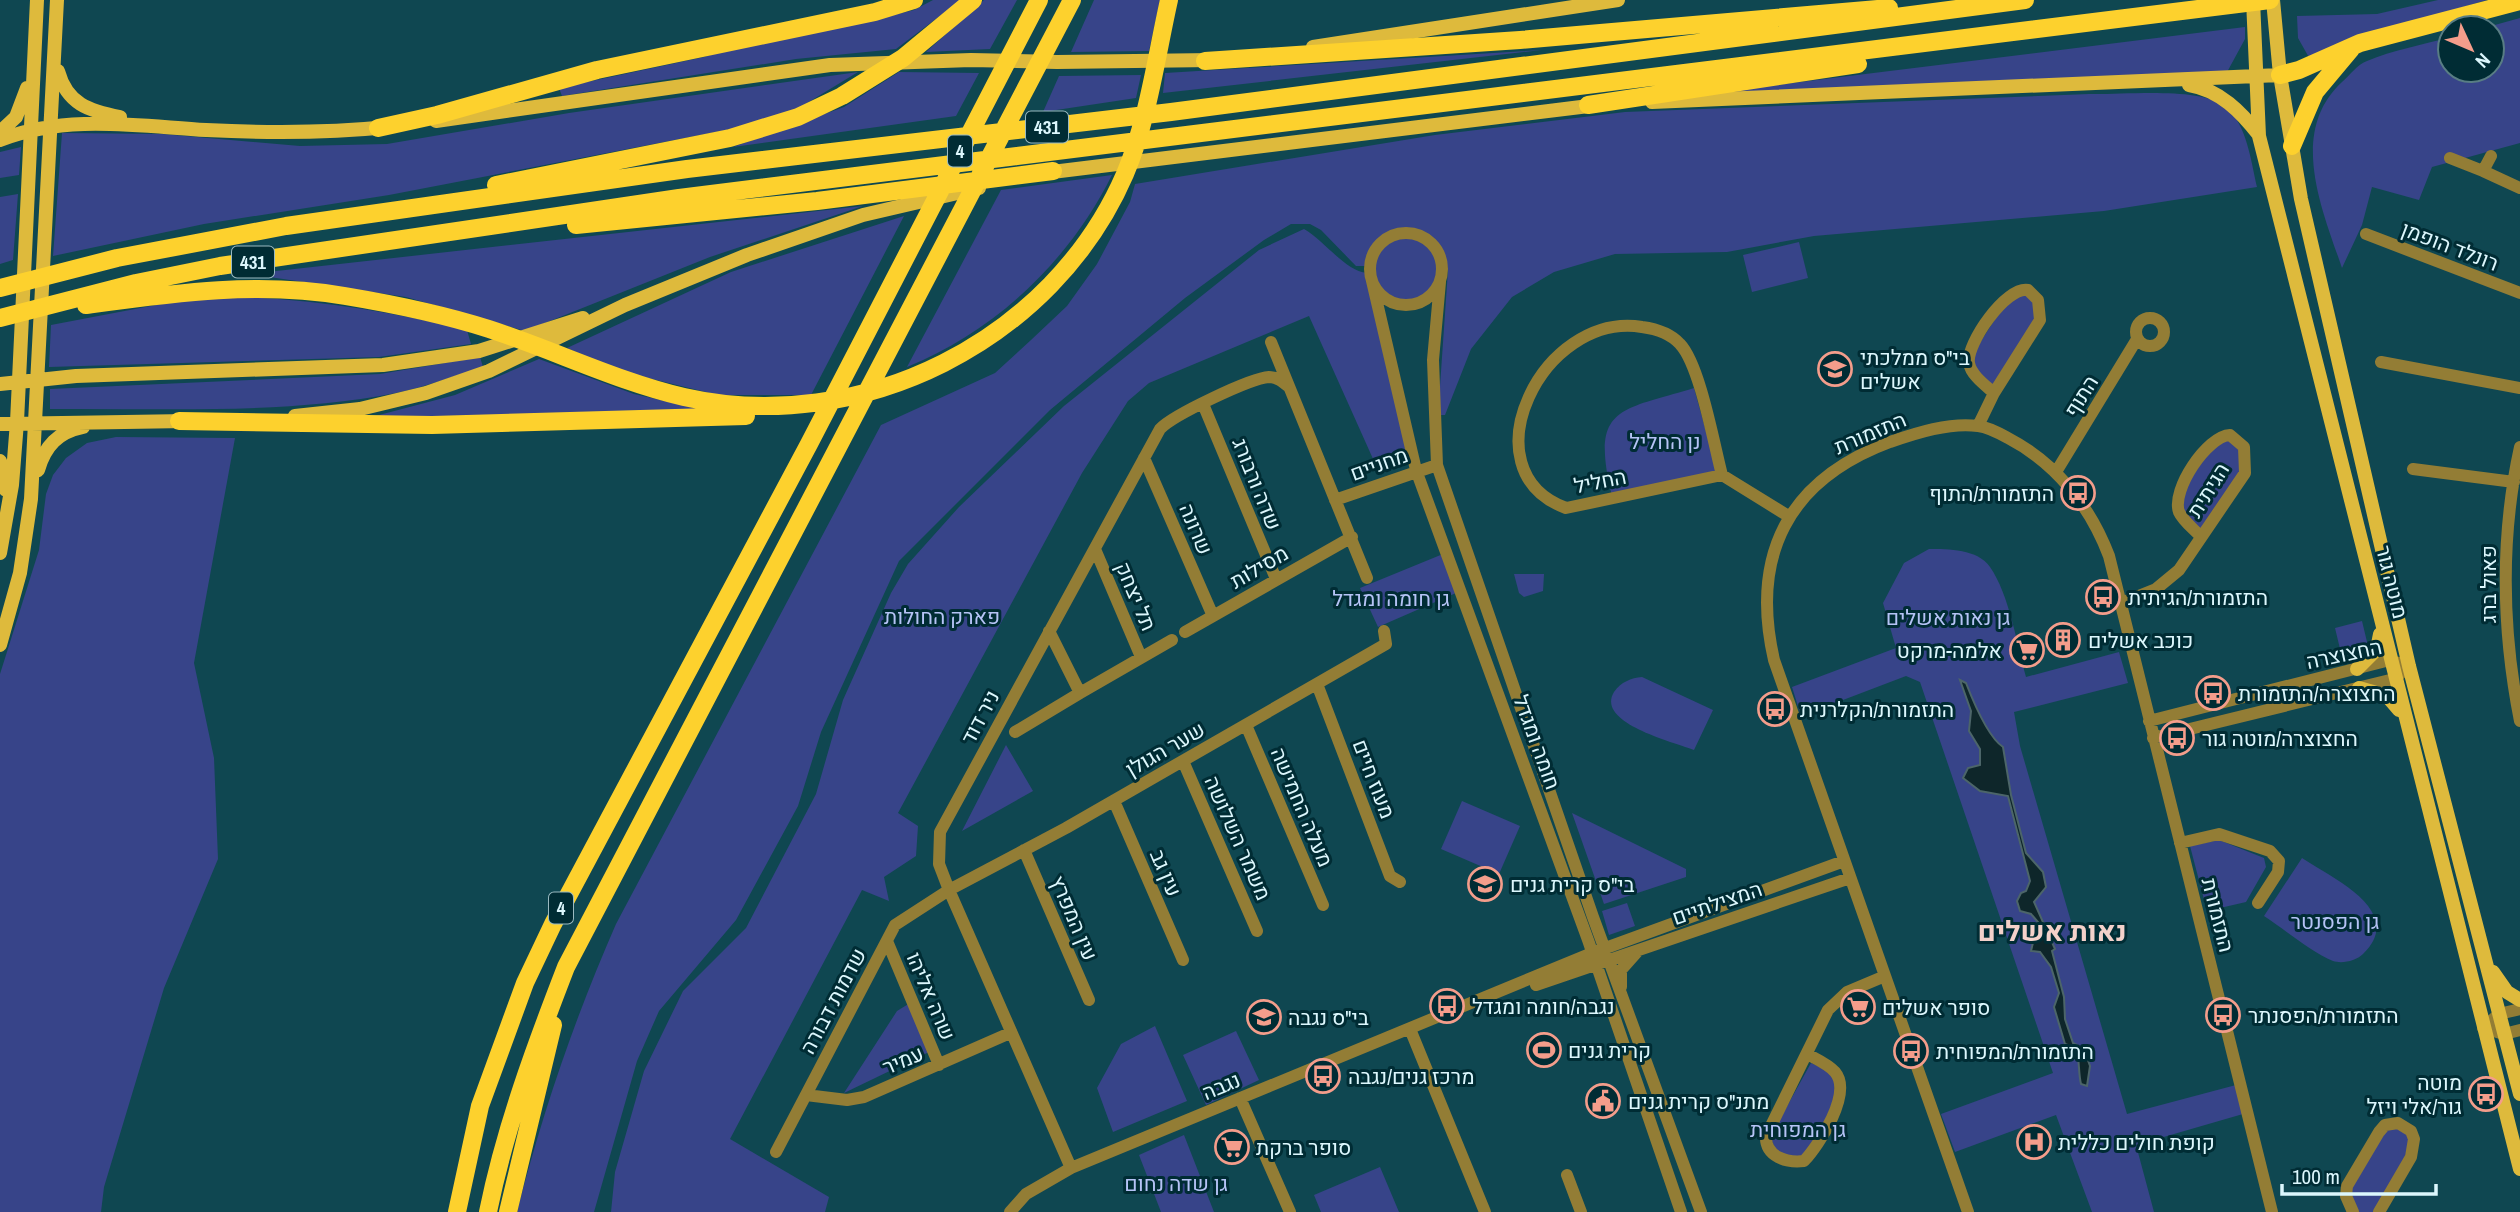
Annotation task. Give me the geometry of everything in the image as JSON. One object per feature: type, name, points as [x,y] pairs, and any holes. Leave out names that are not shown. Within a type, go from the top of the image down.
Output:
[{"type":"highway","points":[[378,128],[437,115],[597,70],[874,12],[914,0]]},
{"type":"highway","points":[[273,228],[730,138],[776,125],[842,96],[930,38],[973,0]]},
{"type":"highway","name":"4","points":[[457,1212],[480,1106],[525,983],[587,856],[809,444],[1039,0]]},
{"type":"highway","name":"4","points":[[488,1212],[506,1139],[534,1051],[566,967],[1072,0]]},
{"type":"highway","points":[[179,421],[432,425],[737,416],[773,413],[832,401],[916,376],[957,357],[993,335],[1035,300],[1104,216],[1124,176],[1140,130],[1169,0]]},
{"type":"highway","name":"431","points":[[0,288],[72,268],[273,228],[687,169],[1157,114],[2025,0]]},
{"type":"highway","name":"431","points":[[3,317],[220,266],[679,198],[2272,0]]},
{"type":"highway","points":[[1205,61],[1520,40],[1841,11],[2019,1]]},
{"type":"highway","points":[[2280,75],[2354,46],[2520,1]]},
{"type":"highway","points":[[1588,105],[1934,52],[2017,33]]},
{"type":"highway","points":[[2292,146],[2315,92],[2354,46]]},
{"type":"highway","points":[[443,235],[817,201],[1053,171]]},
{"type":"highway","points":[[66,304],[207,289],[286,289],[379,302],[490,329],[590,367],[682,397],[723,404],[793,405],[832,401]]},
{"type":"highway","points":[[508,1212],[566,967]]},
{"type":"main road","points":[[0,553],[8,512],[17,422],[37,0]]},
{"type":"main road","points":[[32,499],[57,0]]},
{"type":"main road","points":[[0,141],[32,129],[51,126],[112,124],[292,133],[378,128],[830,65],[971,60],[1205,61],[1618,0]]},
{"type":"main road","name":"מוטה גור","points":[[2253,0],[2259,136],[2389,661],[2520,1169]]},
{"type":"main road","name":"מוטה גור","points":[[2272,0],[2274,34],[2292,146],[2409,666],[2519,1092]]},
{"type":"main road","points":[[0,132],[11,123],[23,103],[34,52]]},
{"type":"main road","points":[[54,55],[62,84],[77,104],[92,112],[173,128]]},
{"type":"main road","points":[[0,424],[36,421],[179,421],[341,412],[426,393],[489,371],[625,305],[747,255],[863,215],[1053,171],[1588,105],[2280,75]]},
{"type":"main road","points":[[2167,81],[2214,93],[2232,106],[2259,136]]},
{"type":"main road","points":[[1,384],[76,376],[383,365],[419,361],[479,351],[625,305]]},
{"type":"main road","points":[[0,645],[20,573],[40,466],[49,445],[66,432],[104,422]]},
{"type":"main road","points":[[0,461],[5,477],[8,512]]},
{"type":"main road","points":[[2357,669],[2377,649],[2381,626]]},
{"type":"main road","points":[[2359,688],[2387,696],[2396,704],[2404,719]]},
{"type":"main road","points":[[2484,957],[2501,986],[2513,998],[2520,1000]]},
{"type":"main road","points":[[2519,1092],[2520,1064]]},
{"type":"street","points":[[2483,171],[2491,156]]},
{"type":"street","points":[[2450,158],[2520,188]]},
{"type":"street","name":"חומה ומגדל","points":[[1681,1212],[1600,956],[1437,465],[1433,360],[1441,258],[1436,247],[1427,239],[1409,233],[1388,238],[1379,246],[1370,269],[1416,470],[1600,956],[1623,998],[1700,1212]]},
{"type":"street","name":"רונלד הופמן","points":[[2366,234],[2520,293]]},
{"type":"street","points":[[1372,281],[1388,300],[1412,305],[1434,293],[1440,282]]},
{"type":"street","points":[[1978,426],[1994,393],[2040,320],[2038,300],[2028,290],[2016,290],[2008,294],[1969,354],[1969,365],[1994,393]]},
{"type":"street","name":"החליל","points":[[1631,325],[1661,330],[1678,342],[1691,361],[1722,475],[1566,508],[1551,503],[1532,485],[1522,458],[1519,423],[1532,388],[1543,371],[1558,355],[1584,336],[1631,325]]},
{"type":"street","name":"התוף","points":[[2056,472],[2137,339]]},
{"type":"street","points":[[1270,342],[1367,578]]},
{"type":"street","points":[[2381,362],[2520,388]]},
{"type":"street","name":"ניר דוד","points":[[1071,1168],[949,890],[939,864],[940,832],[1144,458],[1167,422],[1261,379],[1277,379],[1289,387]]},
{"type":"street","name":"שדה ורבורג","points":[[1203,404],[1276,579]]},
{"type":"street","name":"התזמורת","points":[[1968,1212],[1774,660],[1767,627],[1765,597],[1770,562],[1790,517],[1813,487],[1851,459],[1914,433],[1978,426],[2018,443],[2056,472],[2096,525],[2109,556],[2272,1212]]},
{"type":"street","name":"הגיתית","points":[[2121,603],[2166,582],[2179,570],[2245,473],[2244,447],[2230,435],[2209,444],[2181,486],[2177,500],[2180,514],[2201,537]]},
{"type":"street","name":"פאול ברג","points":[[2520,451],[2514,482],[2505,586],[2511,664],[2520,721]]},
{"type":"street","name":"שרונה","points":[[1144,458],[1213,616]]},
{"type":"street","name":"מחניים","points":[[1335,500],[1437,465]]},
{"type":"street","points":[[2413,469],[2514,482]]},
{"type":"street","points":[[1722,475],[1790,517]]},
{"type":"street","name":"מסילות","points":[[1185,632],[1352,537]]},
{"type":"street","name":"תל יצחק","points":[[1095,549],[1141,657]]},
{"type":"street","points":[[1049,631],[1080,693]]},
{"type":"street","name":"שער הגולן","points":[[949,890],[1114,801],[1386,644],[1384,631]]},
{"type":"street","points":[[1015,732],[1172,640]]},
{"type":"street","name":"החצוצרה","points":[[2149,721],[2389,661],[2409,666]]},
{"type":"street","name":"החצוצרה","points":[[2153,738],[2394,680],[2409,666]]},
{"type":"street","name":"מעוז חיים","points":[[1317,684],[1390,876],[1400,882]]},
{"type":"street","name":"מעלה החמישה","points":[[1246,725],[1323,905]]},
{"type":"street","name":"משמר השלושה","points":[[1183,761],[1257,931]]},
{"type":"street","name":"עין גב","points":[[1114,801],[1183,960]]},
{"type":"street","points":[[2180,843],[2219,834],[2270,851],[2280,861],[2278,872],[2258,903]]},
{"type":"street","name":"עין המפרץ","points":[[1024,850],[1089,1000]]},
{"type":"street","name":"המצילתיים","points":[[1600,956],[1844,861]]},
{"type":"street","name":"המצילתיים","points":[[1600,956],[1642,948],[1850,878]]},
{"type":"street","name":"שדמות דבורה","points":[[776,1152],[895,925],[949,890]]},
{"type":"street","name":"שרה אליהו","points":[[887,941],[939,1065]]},
{"type":"street","points":[[1623,998],[1621,970],[1642,948]]},
{"type":"street","name":"נגבה","points":[[1010,1212],[1026,1194],[1071,1168],[1456,1010],[1600,956]]},
{"type":"street","points":[[1807,1054],[1837,1074],[1842,1086],[1840,1097],[1817,1147],[1804,1161],[1792,1163],[1774,1155],[1768,1148],[1766,1136],[1828,1010],[1838,998],[1885,976]]},
{"type":"street","points":[[2483,1028],[2499,1014],[2520,1009]]},
{"type":"street","points":[[2483,1028],[2504,1034],[2520,1030]]},
{"type":"street","points":[[1410,1029],[1485,1212]]},
{"type":"street","name":"עמיר","points":[[806,1095],[847,1100],[864,1097],[1010,1033]]},
{"type":"street","points":[[1240,1098],[1290,1212]]},
{"type":"street","points":[[2353,1212],[2346,1196],[2347,1186],[2379,1132],[2385,1125],[2398,1123],[2411,1131],[2414,1147],[2379,1212]]},
{"type":"street","points":[[1567,1175],[1581,1212]]},
{"type":"green space","points":[[933,0],[961,0],[896,49],[796,59],[562,96],[559,88],[704,57],[750,43],[877,19],[914,10]]},
{"type":"green space","points":[[984,0],[1017,0],[990,49],[926,52]]},
{"type":"green space","points":[[1094,0],[1160,0],[1149,51],[1071,52]]},
{"type":"green space","points":[[2438,0],[2487,0],[2358,38],[2311,61],[2298,38],[2297,16],[2377,14]]},
{"type":"green space","points":[[2520,18],[2520,143],[2432,167],[2419,200],[2372,187],[2362,225],[2342,268],[2326,221],[2314,172],[2316,124],[2326,102],[2342,82],[2364,62],[2436,41],[2436,84],[2506,84],[2506,22]]},
{"type":"green space","points":[[2245,27],[2245,39],[2226,74],[1712,93]]},
{"type":"green space","points":[[1542,50],[1163,93],[1165,73]]},
{"type":"green space","points":[[858,72],[789,114],[737,128],[389,195],[204,224],[53,256],[62,133],[162,134],[300,146],[387,144],[569,113]]},
{"type":"green space","points":[[899,72],[979,73],[956,116],[733,147],[844,107]]},
{"type":"green space","points":[[1141,75],[1136,98],[1043,112],[1059,76]]},
{"type":"green space","points":[[2089,94],[2181,94],[2215,100],[2226,107],[2239,123],[2257,187],[2104,211],[1814,236],[1727,252],[1615,254],[1554,272],[1512,297],[1471,349],[1445,415],[1438,415],[1448,270],[1442,253],[1433,241],[1421,233],[1408,230],[1395,232],[1383,238],[1374,249],[1368,266],[1356,266],[1321,230],[1310,224],[1291,224],[1264,240],[1185,298],[1050,410],[899,561],[821,732],[798,806],[736,920],[659,1011],[637,1061],[594,1212],[517,1212],[560,1066],[616,924],[881,425],[995,373],[1067,306],[1097,264],[1130,202],[1135,184],[1435,135],[1625,112]]},
{"type":"green space","points":[[21,147],[19,175],[0,178],[0,152]]},
{"type":"green space","points":[[1112,175],[1075,236],[1027,289],[971,334],[907,367],[1001,190]]},
{"type":"green space","points":[[18,194],[13,260],[0,264],[0,197]]},
{"type":"green space","points":[[863,206],[710,257],[525,331],[406,297],[249,274]]},
{"type":"green space","points":[[904,216],[811,395],[718,395],[615,370],[567,348],[731,272]]},
{"type":"green space","name":"פארק החולות","points":[[1304,229],[1351,267],[1367,273],[1409,460],[1378,470],[1309,316],[1149,383],[1128,401],[1082,473],[898,813],[918,826],[916,856],[884,877],[889,901],[862,890],[730,1139],[829,1197],[825,1212],[611,1212],[615,1172],[644,1071],[683,991],[746,928],[816,794],[843,700],[891,593],[908,564],[959,507],[1064,406],[1259,250]]},
{"type":"green space","points":[[1406,234],[1431,244],[1441,269],[1431,294],[1406,304],[1381,294],[1371,269],[1381,244]]},
{"type":"green space","points":[[1799,242],[1808,278],[1752,292],[1743,255]]},
{"type":"green space","points":[[2010,296],[2031,296],[2037,319],[1994,388],[1977,372],[1972,355]]},
{"type":"green space","points":[[242,297],[328,304],[411,318],[467,330],[471,344],[379,357],[49,367],[51,325],[177,301]]},
{"type":"green space","points":[[480,357],[483,367],[407,391],[353,400],[224,409],[50,409],[50,389],[380,374]]},
{"type":"green space","points":[[539,359],[634,394],[700,409],[364,419],[455,395]]},
{"type":"green space","name":"נן החליל","points":[[1694,388],[1718,474],[1612,496],[1605,444],[1609,428],[1617,417],[1646,402]]},
{"type":"green space","points":[[116,437],[235,438],[194,663],[214,758],[218,859],[164,988],[104,1187],[101,1212],[0,1212],[0,674],[39,550],[46,494],[53,475],[66,458],[87,443]]},
{"type":"green space","points":[[2229,439],[2240,449],[2242,472],[2201,530],[2183,511],[2184,489],[2212,447]]},
{"type":"green space","name":"גן נאות אשלים","points":[[1929,549],[1970,553],[1990,567],[2007,605],[2026,677],[2119,652],[2128,683],[2014,712],[2020,746],[2127,1114],[2236,1085],[2243,1114],[2136,1145],[2154,1212],[2092,1212],[2056,1115],[1955,1152],[1941,1114],[2053,1073],[1920,682],[1906,676],[1801,716],[1792,687],[1896,648],[1883,603],[1904,563]]},
{"type":"green space","name":"גן חומה ומגדל","points":[[1443,554],[1456,593],[1378,627],[1360,588]]},
{"type":"green space","points":[[1514,574],[1544,574],[1543,591],[1524,597],[1519,593]]},
{"type":"green space","points":[[2362,621],[2368,646],[2341,653],[2335,628]]},
{"type":"green space","points":[[1642,677],[1713,710],[1694,750],[1639,730],[1616,713],[1611,703],[1614,692],[1626,681]]},
{"type":"green space","points":[[1006,745],[1033,791],[962,831]]},
{"type":"green space","points":[[1462,801],[1520,826],[1499,874],[1441,849]]},
{"type":"green space","points":[[1572,813],[1686,869],[1686,877],[1604,904]]},
{"type":"green space","points":[[2219,840],[2264,858],[2266,867],[2246,902],[2207,911],[2190,846]]},
{"type":"green space","name":"גן הפסנטר","points":[[2302,858],[2346,886],[2371,910],[2376,924],[2374,938],[2357,958],[2345,962],[2333,961],[2264,916]]},
{"type":"green space","points":[[1627,903],[1635,926],[1609,935],[1602,911]]},
{"type":"green space","points":[[910,1003],[929,1052],[844,1093],[897,1011]]},
{"type":"green space","points":[[1155,1026],[1187,1101],[1113,1132],[1097,1088],[1121,1044]]},
{"type":"green space","points":[[1236,1031],[1259,1080],[1206,1105],[1183,1055]]},
{"type":"green space","name":"גן המפוחית","points":[[1811,1063],[1831,1072],[1839,1087],[1814,1147],[1803,1159],[1777,1153],[1770,1137]]},
{"type":"green space","points":[[2387,1128],[2405,1129],[2411,1146],[2376,1212],[2356,1212],[2350,1187]]},
{"type":"green space","name":"גן שדה נחום","points":[[1184,1135],[1214,1212],[1161,1212],[1139,1155]]},
{"type":"green space","points":[[1380,1167],[1399,1212],[1321,1212],[1314,1195]]},
{"type":"shaded area","points":[[1960,680],[1966,683],[1987,727],[2003,747],[2011,795],[2026,853],[2043,872],[2046,887],[2034,902],[2055,949],[2052,951],[2064,997],[2065,1019],[2073,1043],[2084,1049],[2090,1066],[2087,1086],[2081,1084],[2076,1048],[2065,1044],[2054,1007],[2059,993],[2051,967],[2040,952],[2031,951],[2038,922],[2031,914],[2020,911],[2017,901],[2030,881],[2008,796],[1980,791],[1963,778],[1968,768],[1980,765],[1980,749],[1969,731],[1971,711]]},
{"type":"place","name":"בי\"ס ממלכתי אשלים","points":[[1835,369]]},
{"type":"place","name":"התזמורת/התוף","points":[[2078,493]]},
{"type":"place","name":"התזמורת/הגיתית","points":[[2103,597]]},
{"type":"place","name":"כוכב אשלים","points":[[2063,640]]},
{"type":"place","name":"אלמה-מרקט","points":[[2027,650]]},
{"type":"place","name":"החצוצרה/התזמורת","points":[[2213,693]]},
{"type":"place","name":"התזמורת/הקלרנית","points":[[1775,709]]},
{"type":"place","name":"החצוצרה/מוטה גור","points":[[2177,738]]},
{"type":"place","name":"בי\"ס קרית גנים","points":[[1485,884]]},
{"type":"place","name":"נגבה/חומה ומגדל","points":[[1447,1006]]},
{"type":"place","name":"סופר אשלים","points":[[1858,1007]]},
{"type":"place","name":"התזמורת/הפסנתר","points":[[2223,1015]]},
{"type":"place","name":"בי\"ס נגבה","points":[[1264,1017]]},
{"type":"place","name":"קרית גנים","points":[[1544,1050]]},
{"type":"place","name":"התזמורת/המפוחית","points":[[1911,1051]]},
{"type":"place","name":"מרכז גנים/נגבה","points":[[1323,1076]]},
{"type":"place","name":"מוטה גור/אלי ויזל","points":[[2486,1094]]},
{"type":"place","name":"מתנ\"ס קרית גנים","points":[[1603,1101]]},
{"type":"place","name":"קופת חולים כללית","points":[[2034,1142]]},
{"type":"place","name":"סופר ברקת","points":[[1232,1147]]},
{"type":"district","name":"נאות אשלים","points":[[2052,931]]}]
